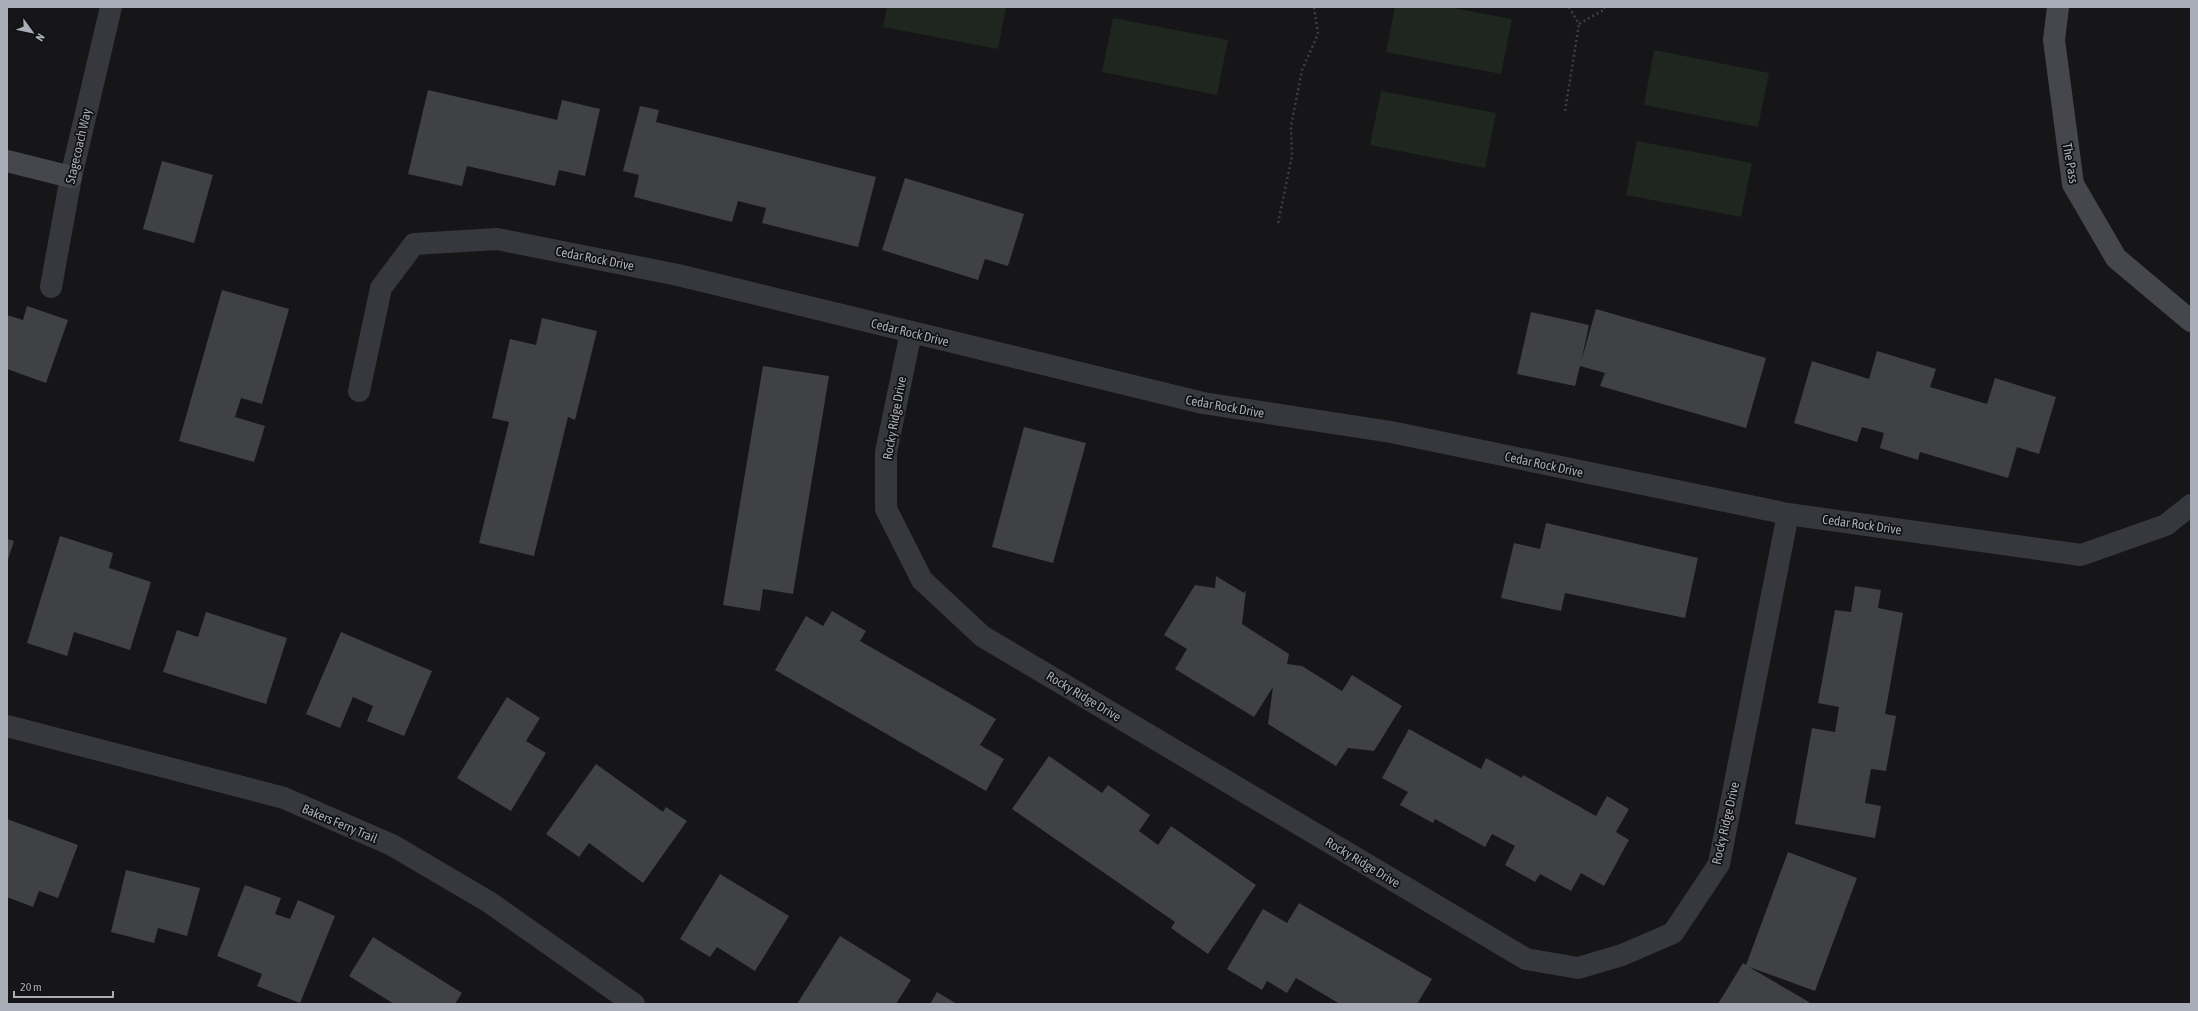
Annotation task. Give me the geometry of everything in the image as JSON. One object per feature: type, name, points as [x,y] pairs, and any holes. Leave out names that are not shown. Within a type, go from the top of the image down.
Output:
[{"type":"street","name":"Stagecoach Way","points":[[51,286],[71,177],[111,7]]},
{"type":"street","name":"The Pass","points":[[2058,7],[2054,40],[2073,184],[2116,258],[2191,321]]},
{"type":"street","points":[[7,161],[71,177]]},
{"type":"street","name":"Cedar Rock Drive","points":[[359,391],[382,288],[414,244],[497,239],[678,275],[1203,403],[1391,432],[1788,514],[2081,555],[2166,525],[2191,505]]},
{"type":"street","name":"Rocky Ridge Drive","points":[[911,332],[886,452],[886,509],[922,580],[982,636],[1526,960],[1578,968],[1622,955],[1672,933],[1719,864],[1788,514]]},
{"type":"street","name":"Bakers Ferry Trail","points":[[7,726],[284,798],[392,845],[489,902],[634,1004]]},
{"type":"path","points":[[1278,223],[1292,156],[1291,126],[1302,70],[1318,34],[1314,7]]},
{"type":"path","points":[[1564,111],[1579,24],[1568,7]]},
{"type":"path","points":[[1579,24],[1605,9],[1604,7]]},
{"type":"shaded area","points":[[887,7],[1006,7],[998,49],[883,27]]},
{"type":"shaded area","points":[[1395,7],[1448,7],[1512,19],[1501,74],[1386,52]]},
{"type":"shaded area","points":[[1113,18],[1228,40],[1217,95],[1102,72]]},
{"type":"shaded area","points":[[1654,50],[1769,73],[1758,127],[1644,105]]},
{"type":"shaded area","points":[[1381,91],[1496,113],[1485,168],[1370,145]]},
{"type":"shaded area","points":[[1637,141],[1752,163],[1741,217],[1626,195]]},
{"type":"building","points":[[428,90],[557,120],[562,100],[600,109],[585,176],[559,170],[555,186],[467,166],[462,186],[408,174]]},
{"type":"building","points":[[640,106],[659,110],[656,122],[876,177],[858,247],[762,223],[766,208],[738,201],[732,222],[634,197],[639,175],[623,171]]},
{"type":"building","points":[[162,161],[213,175],[194,243],[143,229]]},
{"type":"building","points":[[905,178],[1024,214],[1008,266],[985,259],[978,280],[882,250]]},
{"type":"building","points":[[222,290],[289,309],[262,404],[241,398],[235,417],[265,426],[254,462],[179,441]]},
{"type":"building","points":[[27,306],[68,320],[46,383],[7,369],[7,315],[23,320]]},
{"type":"building","points":[[1596,309],[1766,358],[1746,428],[1600,386],[1605,373],[1580,366],[1575,386],[1517,374],[1531,312],[1589,325],[1581,362]]},
{"type":"building","points":[[542,318],[597,331],[575,420],[568,417],[534,556],[479,543],[509,422],[492,418],[510,339],[536,345]]},
{"type":"building","points":[[1877,351],[1936,369],[1930,387],[1987,404],[1995,378],[2056,397],[2039,454],[2017,447],[2008,478],[1920,452],[1918,460],[1880,448],[1884,433],[1862,427],[1857,442],[1794,423],[1812,361],[1869,379]]},
{"type":"building","points":[[763,366],[829,376],[793,594],[763,589],[760,611],[723,605]]},
{"type":"building","points":[[1024,427],[1086,443],[1053,563],[992,547]]},
{"type":"building","points":[[1546,523],[1698,558],[1685,618],[1565,593],[1561,611],[1501,598],[1514,543],[1540,549]]},
{"type":"building","points":[[60,536],[113,553],[109,568],[151,582],[130,650],[74,632],[67,656],[27,643]]},
{"type":"building","points":[[7,539],[14,541],[7,563]]},
{"type":"building","points":[[1216,576],[1244,593],[1246,590],[1242,624],[1289,654],[1287,664],[1302,666],[1342,691],[1352,675],[1402,706],[1374,751],[1348,748],[1336,766],[1268,724],[1273,687],[1254,717],[1175,669],[1187,649],[1164,635],[1195,585],[1215,588]]},
{"type":"building","points":[[1855,586],[1881,590],[1878,608],[1903,613],[1885,714],[1896,716],[1886,771],[1871,769],[1865,803],[1881,806],[1875,838],[1795,824],[1812,728],[1835,732],[1839,707],[1818,703],[1835,610],[1851,612]]},
{"type":"building","points":[[832,611],[866,631],[860,641],[996,719],[980,745],[1004,759],[986,791],[775,670],[806,616],[823,626]]},
{"type":"building","points":[[206,612],[287,638],[266,704],[163,672],[177,630],[198,637]]},
{"type":"building","points":[[341,632],[432,671],[404,736],[367,721],[373,706],[353,697],[340,728],[306,714]]},
{"type":"building","points":[[507,697],[540,718],[526,741],[546,753],[511,811],[457,778]]},
{"type":"building","points":[[1409,729],[1481,769],[1486,758],[1522,778],[1523,775],[1596,816],[1607,796],[1629,809],[1616,832],[1629,840],[1604,886],[1581,873],[1571,891],[1540,874],[1535,882],[1505,865],[1515,846],[1492,834],[1485,847],[1435,819],[1433,823],[1400,805],[1408,792],[1382,778]]},
{"type":"building","points":[[1049,756],[1102,793],[1108,785],[1150,815],[1139,831],[1158,845],[1171,826],[1256,885],[1208,954],[1171,928],[1175,922],[1012,809]]},
{"type":"building","points":[[596,764],[663,812],[666,807],[687,821],[643,883],[589,843],[579,857],[546,834]]},
{"type":"building","points":[[7,819],[78,845],[58,898],[39,891],[33,907],[7,897]]},
{"type":"building","points":[[1788,852],[1857,878],[1815,991],[1749,967],[1809,1002],[1808,1004],[1718,1004],[1743,963],[1746,965]]},
{"type":"building","points":[[126,870],[200,888],[187,936],[158,928],[154,943],[111,932]]},
{"type":"building","points":[[720,874],[789,916],[755,971],[717,947],[710,957],[680,939]]},
{"type":"building","points":[[245,885],[281,898],[275,914],[290,919],[298,900],[335,916],[300,1003],[257,986],[262,974],[217,956]]},
{"type":"building","points":[[1299,903],[1432,979],[1417,1004],[1340,1004],[1296,978],[1287,993],[1267,981],[1262,990],[1227,969],[1263,909],[1287,923]]},
{"type":"building","points":[[840,936],[911,980],[896,1004],[797,1004]]},
{"type":"building","points":[[373,937],[462,993],[455,1004],[394,1004],[349,976]]},
{"type":"building","points":[[937,992],[957,1004],[930,1004]]}]
